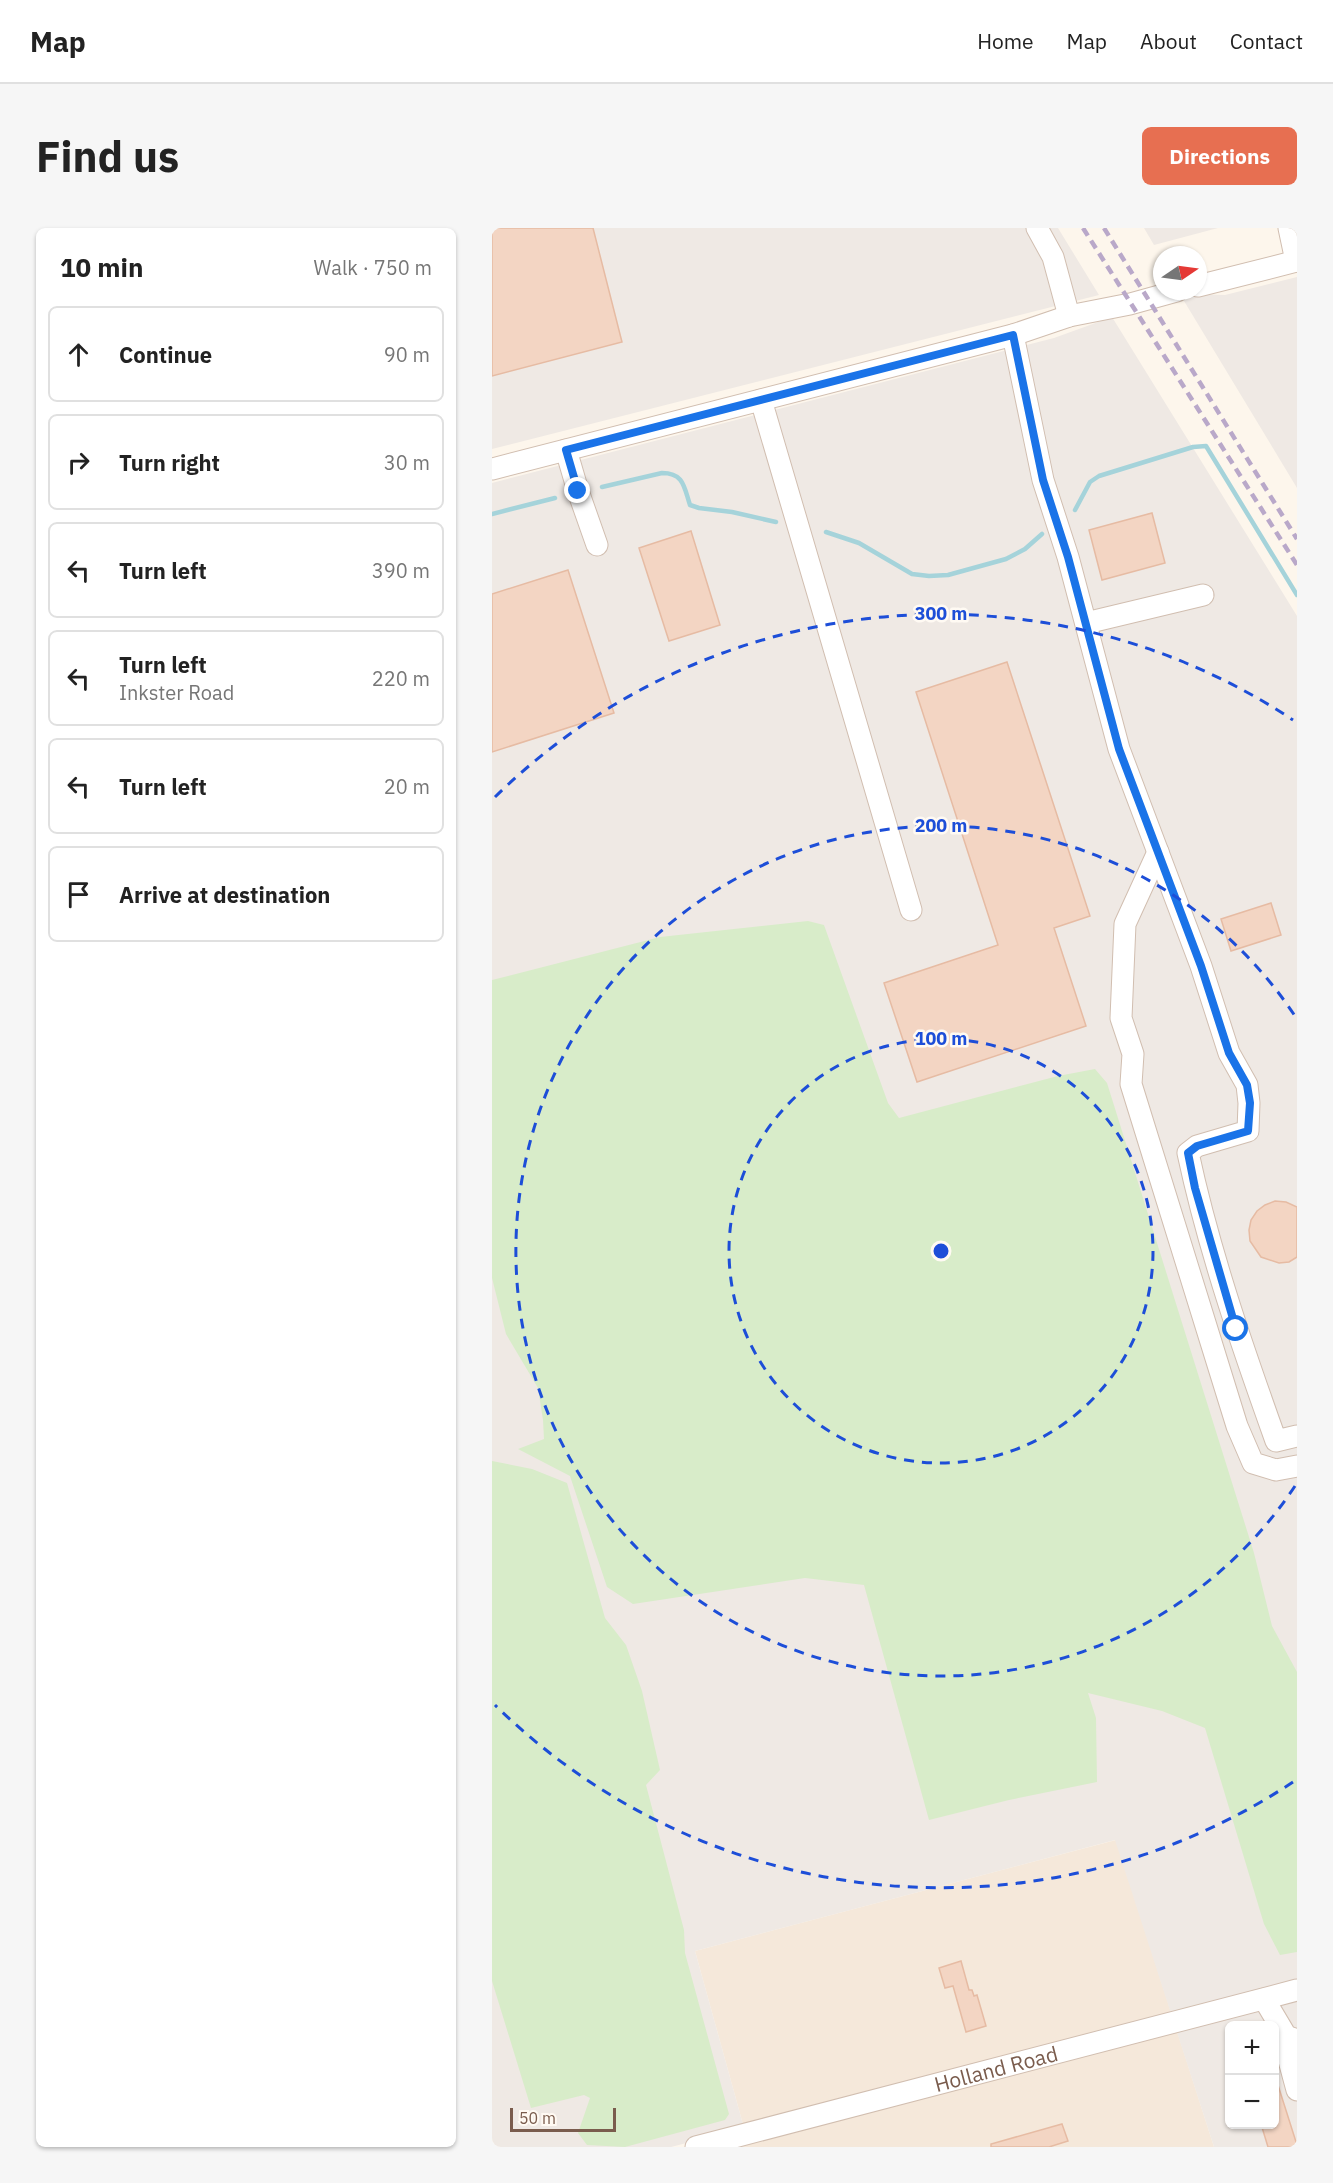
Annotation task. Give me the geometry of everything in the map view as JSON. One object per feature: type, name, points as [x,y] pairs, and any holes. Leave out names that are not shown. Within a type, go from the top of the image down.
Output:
[{"type":"street","points":[[1037,228],[1053,257],[1069,316]]},
{"type":"street","points":[[1207,284],[1297,261],[1289,228]]},
{"type":"street","points":[[492,469],[1013,335],[1069,316],[1153,298]]},
{"type":"street","points":[[1013,335],[1043,480],[1068,557],[1119,749],[1201,966],[1229,1053],[1247,1085],[1250,1103],[1248,1131],[1197,1146],[1188,1153],[1195,1188],[1236,1329],[1276,1441],[1297,1436]]},
{"type":"street","points":[[761,399],[911,910]]},
{"type":"street","points":[[566,450],[597,545]]},
{"type":"street","points":[[1086,623],[1203,595]]},
{"type":"street","points":[[1158,852],[1125,924],[1121,1018],[1133,1054],[1131,1084],[1237,1426],[1253,1463],[1276,1470],[1297,1466]]},
{"type":"street","name":"Holland Road","points":[[696,2147],[726,2143],[1297,1990]]},
{"type":"street","points":[[1264,1999],[1291,2038],[1287,2053],[1297,2090]]},
{"type":"shaded area","points":[[492,228],[1058,228],[1099,295],[492,449]]},
{"type":"shaded area","points":[[1144,228],[1218,228],[1154,245]]},
{"type":"shaded area","points":[[1297,277],[1297,488],[1183,300],[1207,300],[1207,294],[1225,295]]},
{"type":"shaded area","points":[[1112,317],[1297,616],[1297,2147],[1214,2147],[1115,1840],[695,1951],[744,2128],[671,2147],[492,2147],[492,483],[1054,338]]},
{"type":"shaded area","points":[[1116,1840],[1214,2147],[733,2147],[744,2128],[695,1951]]},
{"type":"green space","points":[[808,921],[824,925],[888,1103],[899,1118],[1058,1076],[1095,1069],[1107,1083],[1254,1553],[1272,1626],[1297,1672],[1297,1952],[1280,1955],[1264,1924],[1205,1728],[1162,1711],[1088,1693],[1096,1718],[1097,1782],[1009,1800],[929,1820],[864,1585],[805,1578],[633,1604],[607,1587],[570,1476],[518,1449],[544,1439],[543,1420],[538,1388],[506,1334],[492,1278],[492,980],[660,937]]},
{"type":"green space","points":[[492,1461],[532,1469],[567,1483],[605,1618],[626,1645],[642,1691],[660,1770],[646,1785],[684,1930],[685,1953],[729,2114],[725,2120],[625,2147],[587,2145],[578,2133],[590,2098],[584,2095],[531,2108],[492,1981]]},
{"type":"building","points":[[492,228],[593,228],[622,342],[492,376]]},
{"type":"building","points":[[1152,513],[1165,563],[1102,580],[1089,530]]},
{"type":"building","points":[[691,531],[720,625],[669,641],[639,548]]},
{"type":"building","points":[[568,570],[614,713],[492,752],[492,594]]},
{"type":"building","points":[[1007,662],[1090,916],[1054,928],[1086,1026],[917,1082],[884,983],[998,945],[916,692]]},
{"type":"building","points":[[1271,903],[1281,935],[1231,951],[1221,919]]},
{"type":"building","points":[[1275,1201],[1286,1202],[1297,1207],[1297,1257],[1289,1262],[1279,1263],[1261,1257],[1250,1241],[1251,1220],[1257,1211]]},
{"type":"building","points":[[961,1961],[969,1990],[972,1990],[974,1996],[977,1995],[986,2026],[966,2032],[953,1986],[945,1988],[939,1968]]},
{"type":"building","points":[[1279,2088],[1297,2147],[1268,2147],[1263,2129],[1279,2129]]},
{"type":"building","points":[[1062,2124],[1068,2141],[1049,2147],[991,2147],[991,2144]]},
{"type":"waterway","points":[[1075,510],[1090,482],[1099,476],[1193,447],[1206,446],[1297,595]]},
{"type":"waterway","points":[[602,487],[662,473],[675,475],[682,482],[690,505],[776,522]]},
{"type":"waterway","points":[[492,514],[555,498]]},
{"type":"waterway","points":[[826,532],[859,543],[912,574],[929,576],[948,575],[1006,559],[1025,549],[1042,534]]},
{"type":"railway","points":[[1083,228],[1297,565]]},
{"type":"railway","points":[[1104,228],[1297,539]]},
{"type":"route","points":[[578,491],[566,450],[1013,335],[1043,480],[1068,557],[1119,749],[1201,966],[1229,1053],[1247,1085],[1250,1103],[1248,1131],[1197,1146],[1188,1153],[1195,1188],[1236,1329]]}]
